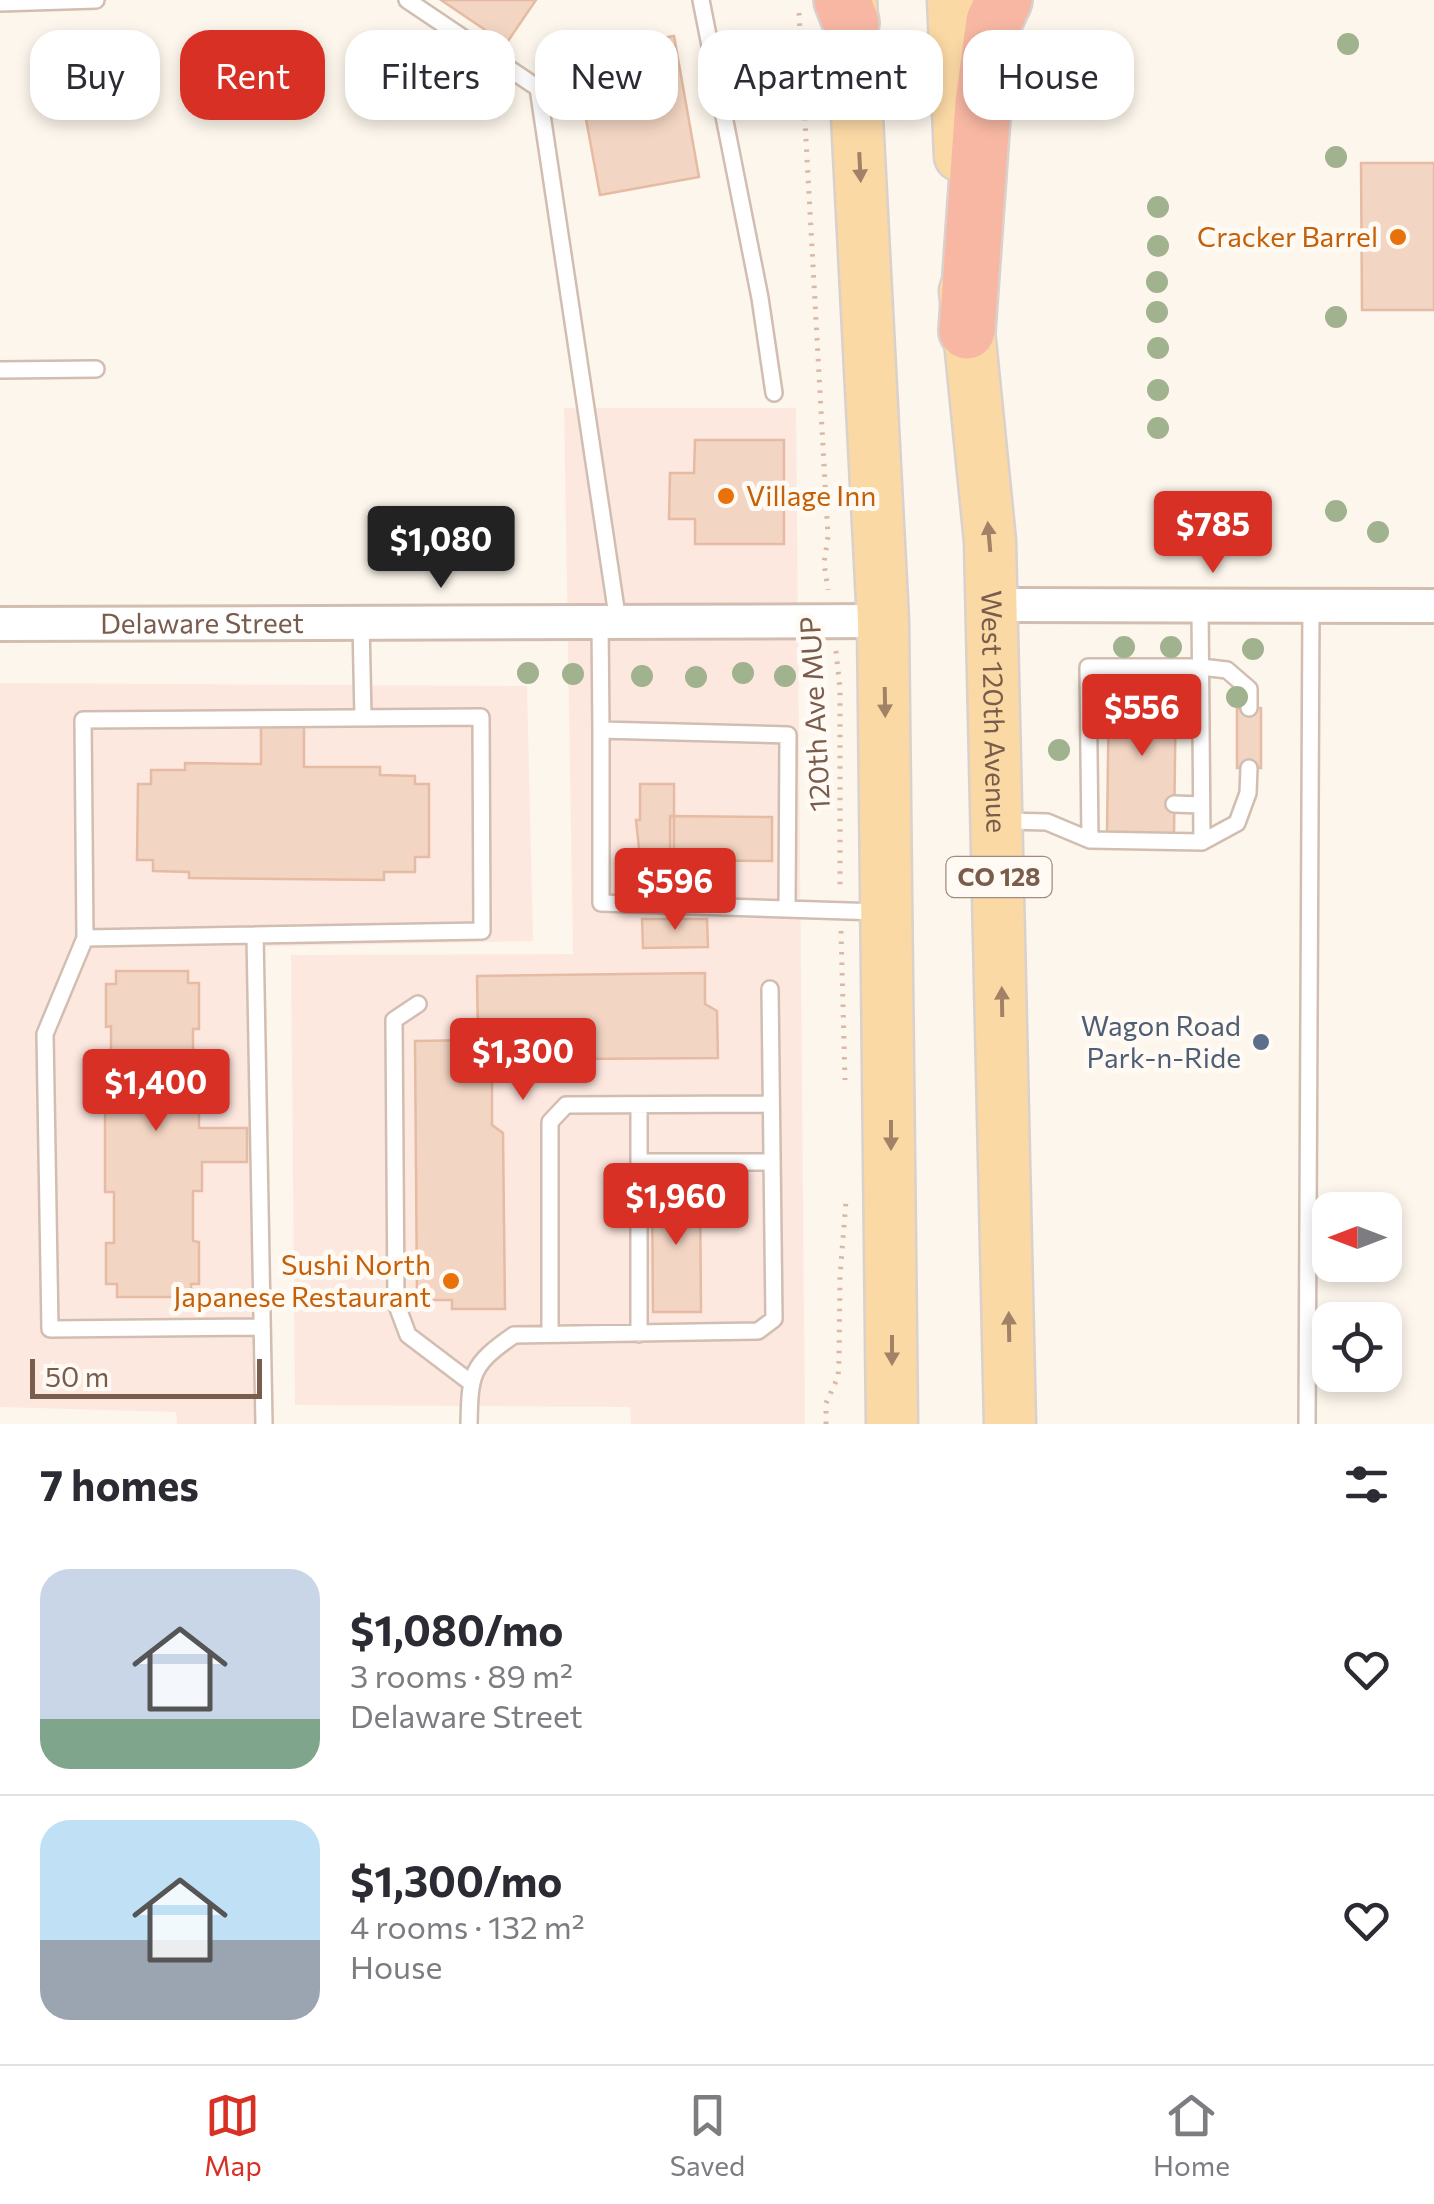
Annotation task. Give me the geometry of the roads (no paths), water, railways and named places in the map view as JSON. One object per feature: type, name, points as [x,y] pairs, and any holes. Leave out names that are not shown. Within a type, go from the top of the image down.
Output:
[{"type":"highway","points":[[966,331],[983,103],[994,21],[1004,0]]},
{"type":"main road","name":"West 120th Avenue","points":[[954,0],[966,331],[990,541],[1010,1424]]},
{"type":"main road","points":[[848,8],[883,621],[864,912],[892,1424]]},
{"type":"street","points":[[992,606],[1434,606]]},
{"type":"street","name":"Delaware Street","points":[[0,624],[883,621]]},
{"type":"lane","points":[[3,5],[96,0]]},
{"type":"lane","points":[[407,0],[538,88],[609,622],[601,730],[601,903],[864,912]]},
{"type":"lane","points":[[701,0],[760,298],[774,393]]},
{"type":"lane","points":[[0,370],[96,369]]},
{"type":"lane","points":[[1307,1424],[1311,606]]},
{"type":"lane","points":[[1200,607],[1202,842]]},
{"type":"lane","points":[[361,622],[363,718]]},
{"type":"lane","points":[[1090,840],[1088,667],[1201,666],[1227,670],[1249,689],[1249,708]]},
{"type":"lane","points":[[1089,716],[1109,715]]},
{"type":"lane","points":[[1175,716],[1202,716]]},
{"type":"lane","points":[[86,938],[482,931],[481,717],[84,720],[86,938],[45,1034],[50,1329],[262,1327]]},
{"type":"lane","points":[[601,730],[788,735],[787,909]]},
{"type":"lane","points":[[998,821],[1048,822],[1090,840],[1202,842],[1237,823],[1248,794],[1249,768]]},
{"type":"lane","points":[[1090,802],[1108,802]]},
{"type":"lane","points":[[1174,804],[1202,804]]},
{"type":"lane","points":[[255,935],[264,1424]]},
{"type":"lane","points":[[469,1424],[470,1382],[488,1353],[514,1335],[758,1331],[774,1319],[770,989]]},
{"type":"lane","points":[[418,1004],[394,1020],[396,1303],[408,1335],[470,1382]]},
{"type":"lane","points":[[639,1104],[639,1334]]},
{"type":"lane","points":[[550,1334],[550,1122],[566,1105],[771,1104]]},
{"type":"lane","points":[[639,1162],[772,1162]]},
{"type":"place","name":"Cracker Barrel","points":[[1398,237]]},
{"type":"place","name":"Village Inn","points":[[726,496]]},
{"type":"place","name":"Wagon Road Park-n-Ride","points":[[1261,1042]]},
{"type":"place","name":"Sushi North Japanese Restaurant","points":[[451,1281]]}]
